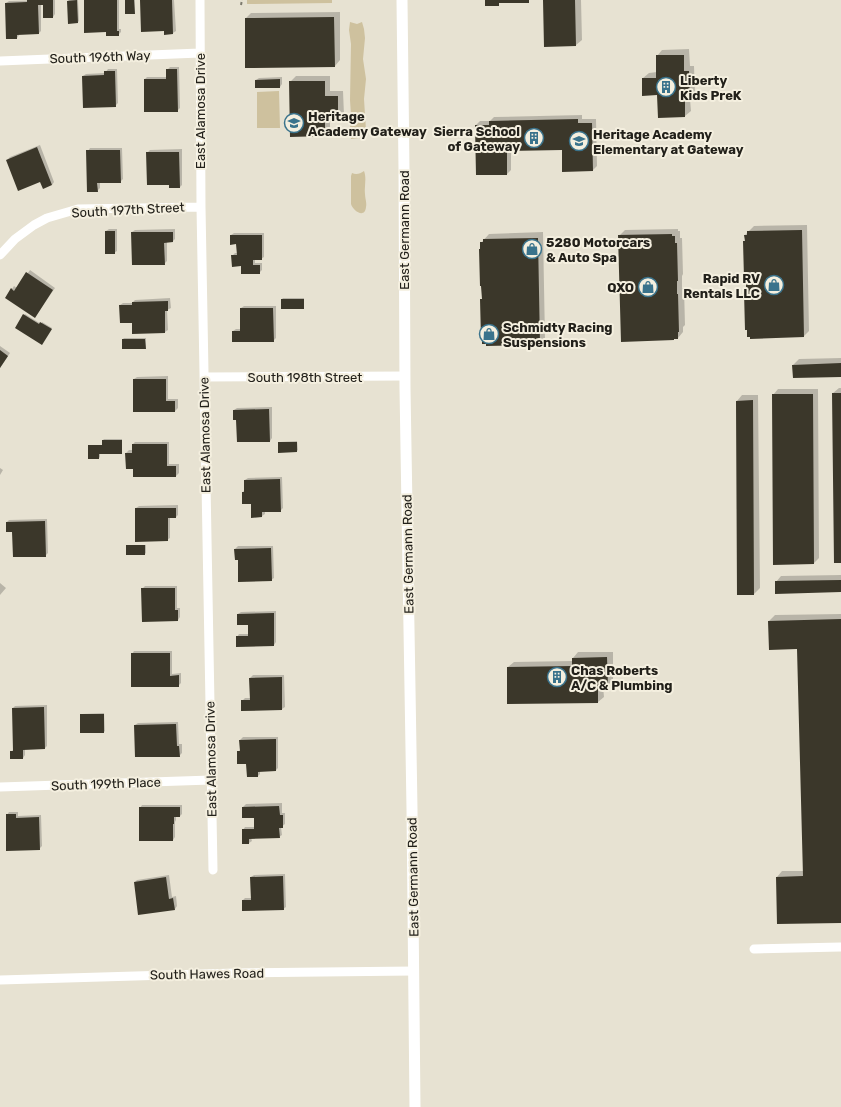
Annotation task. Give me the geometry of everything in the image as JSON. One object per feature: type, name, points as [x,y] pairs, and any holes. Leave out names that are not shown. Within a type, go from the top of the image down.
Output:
[{"type":"street","name":"East Alamosa Drive","points":[[200,0],[201,207],[213,870]]},
{"type":"street","name":"East Germann Road","points":[[402,0],[405,376],[415,1107]]},
{"type":"street","name":"South 196th Way","points":[[0,60],[200,53]]},
{"type":"street","name":"South 197th Street","points":[[0,255],[15,239],[34,225],[48,218],[78,209],[201,207]]},
{"type":"street","name":"South 198th Street","points":[[204,377],[405,376]]},
{"type":"street","name":"South 199th Place","points":[[0,787],[211,780]]},
{"type":"street","points":[[754,949],[841,947]]},
{"type":"street","name":"South Hawes Road","points":[[0,980],[244,973],[414,971]]},
{"type":"path","points":[[241,4],[242,0]]},
{"type":"shaded area","points":[[247,0],[332,0],[332,3],[247,4]]},
{"type":"shaded area","points":[[350,22],[357,24],[362,22],[365,38],[363,59],[366,79],[364,99],[366,130],[362,139],[351,139]]},
{"type":"shaded area","points":[[279,91],[280,128],[257,128],[257,92]]},
{"type":"shaded area","points":[[364,171],[366,205],[364,213],[359,213],[352,207],[351,204],[351,176],[352,173],[358,174]]},
{"type":"building","points":[[27,0],[53,0],[53,18],[43,18],[43,5],[38,5],[39,34],[17,35],[17,39],[6,39],[5,3],[27,2]]},
{"type":"building","points":[[77,0],[78,23],[68,24],[67,1]]},
{"type":"building","points":[[84,0],[117,0],[117,31],[119,31],[119,36],[106,36],[106,32],[84,33]]},
{"type":"building","points":[[125,0],[134,0],[135,14],[125,14]]},
{"type":"building","points":[[140,0],[172,0],[173,34],[164,35],[164,31],[141,32]]},
{"type":"building","points":[[485,0],[529,0],[529,3],[499,3],[499,6],[485,6]]},
{"type":"building","points":[[543,0],[575,0],[576,46],[544,47]]},
{"type":"building","points":[[334,17],[335,67],[245,68],[245,18]]},
{"type":"building","name":"Liberty Kids PreK","points":[[656,55],[684,55],[684,71],[689,71],[690,101],[685,101],[685,117],[658,118],[657,95],[642,96],[642,78],[656,78]]},
{"type":"building","points":[[166,69],[177,69],[178,112],[144,112],[144,79],[166,79]]},
{"type":"building","points":[[104,71],[115,71],[116,107],[83,108],[82,76],[104,75]]},
{"type":"building","points":[[280,79],[280,88],[255,88],[255,80]]},
{"type":"building","points":[[289,81],[325,81],[325,96],[338,96],[338,122],[325,122],[325,136],[290,137]]},
{"type":"building","name":"Sierra School of Gateway","points":[[578,119],[578,123],[592,123],[593,171],[562,172],[562,150],[507,151],[507,175],[476,175],[475,125],[489,125],[489,121]]},
{"type":"building","points":[[37,147],[52,185],[43,189],[40,182],[18,191],[6,160]]},
{"type":"building","points":[[86,150],[120,150],[121,183],[97,183],[98,192],[87,192]]},
{"type":"building","points":[[146,152],[179,152],[180,188],[169,188],[169,185],[147,185]]},
{"type":"building","name":"Rapid RV Rentals LLC","points":[[802,230],[804,337],[750,339],[750,337],[747,337],[747,330],[745,330],[744,292],[746,292],[746,278],[744,278],[744,235],[747,235],[747,231]]},
{"type":"building","points":[[105,231],[115,231],[115,254],[105,254]]},
{"type":"building","points":[[131,232],[173,232],[173,242],[164,243],[165,265],[132,265]]},
{"type":"building","name":"QXO","points":[[672,234],[672,236],[675,236],[675,243],[677,243],[678,339],[621,342],[618,235]]},
{"type":"building","points":[[230,235],[262,235],[262,260],[253,260],[253,265],[260,265],[260,274],[241,274],[241,266],[232,267],[231,255],[237,255],[236,244],[230,245]]},
{"type":"building","points":[[538,238],[540,345],[486,346],[486,344],[482,344],[480,242],[483,242],[483,239]]},
{"type":"building","points":[[26,272],[53,290],[35,318],[5,298],[11,288],[14,291]]},
{"type":"building","points":[[281,299],[304,299],[304,309],[281,309]]},
{"type":"building","points":[[168,301],[168,311],[165,311],[165,333],[132,334],[132,323],[120,323],[119,305],[132,305],[132,302]]},
{"type":"building","points":[[240,308],[273,308],[274,342],[232,342],[232,331],[240,331]]},
{"type":"building","points":[[23,314],[39,324],[40,322],[52,329],[42,345],[15,328]]},
{"type":"building","points":[[122,339],[145,339],[146,349],[122,349]]},
{"type":"building","points":[[0,350],[8,356],[0,368]]},
{"type":"building","points":[[841,363],[841,377],[793,378],[792,365]]},
{"type":"building","points":[[133,379],[166,379],[166,401],[175,401],[175,412],[133,412]]},
{"type":"building","points":[[832,393],[841,393],[841,563],[834,563]]},
{"type":"building","points":[[772,394],[813,394],[814,564],[773,565]]},
{"type":"building","points":[[753,400],[754,595],[737,595],[736,401]]},
{"type":"building","points":[[269,409],[270,442],[237,442],[236,420],[233,420],[233,410]]},
{"type":"building","points":[[102,440],[122,440],[122,454],[99,454],[99,459],[88,459],[88,445],[102,445]]},
{"type":"building","points":[[278,442],[297,442],[297,452],[278,453]]},
{"type":"building","points":[[132,444],[167,444],[167,466],[176,466],[176,477],[133,477],[133,469],[126,469],[125,453],[132,453]]},
{"type":"building","points":[[280,479],[281,512],[262,512],[262,517],[251,518],[251,504],[242,504],[244,480]]},
{"type":"building","points":[[135,508],[176,508],[176,518],[168,518],[168,541],[135,542]]},
{"type":"building","points":[[45,521],[46,557],[13,557],[12,532],[6,532],[6,522]]},
{"type":"building","points":[[126,545],[145,545],[145,555],[126,555]]},
{"type":"building","points":[[271,548],[272,581],[238,582],[238,560],[235,560],[234,549]]},
{"type":"building","points":[[841,580],[841,592],[775,594],[775,581]]},
{"type":"building","points":[[141,588],[175,588],[175,610],[178,610],[178,621],[142,622]]},
{"type":"building","points":[[274,613],[274,646],[236,647],[236,636],[248,636],[248,625],[237,625],[237,614]]},
{"type":"building","points":[[841,619],[841,923],[777,924],[776,877],[803,876],[797,649],[769,650],[768,621]]},
{"type":"building","points":[[131,653],[170,653],[170,676],[179,675],[179,687],[131,687]]},
{"type":"building","name":"Chas Roberts A/C & Plumbing","points":[[607,657],[608,687],[598,687],[598,703],[507,704],[507,667],[572,666],[572,658]]},
{"type":"building","points":[[282,677],[282,710],[241,711],[241,700],[250,700],[249,678]]},
{"type":"building","points":[[44,707],[45,749],[23,750],[23,759],[10,759],[10,751],[13,751],[12,708]]},
{"type":"building","points":[[80,714],[104,714],[104,733],[80,733]]},
{"type":"building","points":[[176,724],[177,746],[179,746],[180,757],[135,757],[134,725]]},
{"type":"building","points":[[276,739],[276,771],[258,772],[258,777],[247,777],[246,764],[237,764],[237,751],[240,751],[239,740]]},
{"type":"building","points":[[279,806],[280,815],[283,815],[283,828],[279,828],[280,838],[249,839],[249,844],[242,844],[242,829],[254,829],[254,818],[242,818],[242,807]]},
{"type":"building","points":[[139,807],[180,807],[180,817],[174,817],[173,841],[139,841]]},
{"type":"building","points":[[6,814],[16,814],[16,818],[39,817],[40,850],[6,851]]},
{"type":"building","points":[[283,876],[284,910],[242,911],[242,900],[251,900],[250,877]]},
{"type":"building","points":[[166,877],[169,899],[173,898],[175,910],[138,915],[134,882]]},
{"type":"place","name":"Liberty Kids PreK","points":[[666,87]]},
{"type":"place","name":"Heritage Academy Gateway","points":[[294,123]]},
{"type":"place","name":"Sierra School of Gateway","points":[[534,138]]},
{"type":"place","name":"Heritage Academy Elementary at Gateway","points":[[579,141]]},
{"type":"place","name":"5280 Motorcars & Auto Spa","points":[[532,249]]},
{"type":"place","name":"Rapid RV Rentals LLC","points":[[774,285]]},
{"type":"place","name":"QXO","points":[[648,287]]},
{"type":"place","name":"Schmidty Racing Suspensions","points":[[489,334]]},
{"type":"place","name":"Chas Roberts A/C & Plumbing","points":[[557,677]]}]
